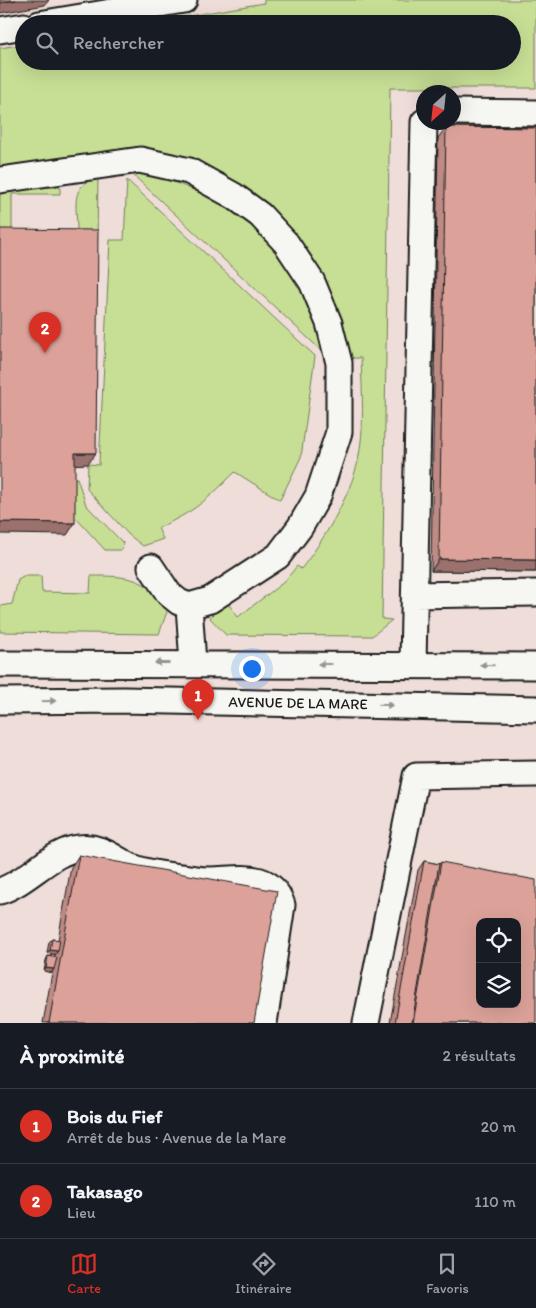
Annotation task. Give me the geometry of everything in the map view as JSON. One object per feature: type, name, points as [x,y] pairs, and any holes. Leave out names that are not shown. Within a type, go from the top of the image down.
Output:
[{"type":"street","points":[[93,15],[184,0]]},
{"type":"street","points":[[0,30],[15,28]]},
{"type":"street","points":[[461,112],[536,113]]},
{"type":"street","points":[[413,664],[424,130]]},
{"type":"street","points":[[0,180],[140,160],[189,172],[234,196],[260,215],[286,243],[315,290],[329,323],[339,363],[339,432],[318,496],[300,527],[278,556],[210,600],[188,606],[169,594],[151,567]]},
{"type":"street","points":[[415,595],[536,593]]},
{"type":"street","points":[[188,606],[193,663]]},
{"type":"street","points":[[0,664],[193,663],[536,666]]},
{"type":"street","name":"AVENUE DE LA MARE","points":[[0,701],[124,700],[536,709]]},
{"type":"street","points":[[366,1023],[416,776],[536,774]]},
{"type":"street","points":[[0,892],[15,887],[64,853],[78,848],[101,850],[132,867],[144,870],[205,881],[245,877],[263,883],[279,894],[282,905],[264,1023]]},
{"type":"green space","points":[[264,0],[536,0],[536,88],[461,88],[461,85],[416,85],[416,88],[390,88],[382,619],[392,620],[372,636],[226,635],[210,618],[218,607],[227,602],[238,617],[284,582],[297,566],[301,569],[343,503],[358,461],[362,436],[363,409],[361,358],[346,358],[336,310],[314,265],[201,168],[0,173],[0,48],[15,46],[15,70],[521,70],[521,15],[194,15],[264,3]]},
{"type":"green space","points":[[131,173],[159,176],[213,198],[265,234],[306,292],[324,353]]},
{"type":"green space","points":[[98,178],[97,242],[77,230],[76,205],[82,186]]},
{"type":"green space","points":[[127,180],[315,356],[301,457],[280,500],[235,472],[200,504],[158,528],[163,539],[143,546],[129,535],[87,489],[88,464],[99,465],[110,240],[124,240]]},
{"type":"green space","points":[[60,187],[60,194],[12,194],[12,241],[0,241],[0,191],[11,188]]},
{"type":"green space","points":[[67,478],[77,478],[86,505],[123,543],[122,550],[105,550],[77,519],[67,519]]},
{"type":"green space","points":[[25,576],[41,576],[42,592],[90,593],[91,576],[135,580],[152,590],[168,609],[159,634],[0,632],[0,606],[12,604],[18,580]]},
{"type":"building","points":[[0,0],[16,0],[0,3]]},
{"type":"building","points":[[461,127],[536,128],[536,560],[439,559],[446,130],[461,130]]},
{"type":"building","points":[[0,229],[98,230],[96,453],[75,453],[75,523],[0,522]]},
{"type":"building","points":[[79,855],[277,891],[254,1023],[49,1023]]},
{"type":"building","points":[[424,861],[439,864],[412,1023],[395,1023]]},
{"type":"building","points":[[441,862],[536,880],[536,1023],[413,1023]]},
{"type":"building","points":[[52,939],[60,940],[58,951],[50,950]]},
{"type":"building","points":[[48,956],[57,958],[54,969],[46,968]]},
{"type":"place","name":"Takasago","points":[[45,353]]},
{"type":"place","name":"Bois du Fief","points":[[198,720]]}]
